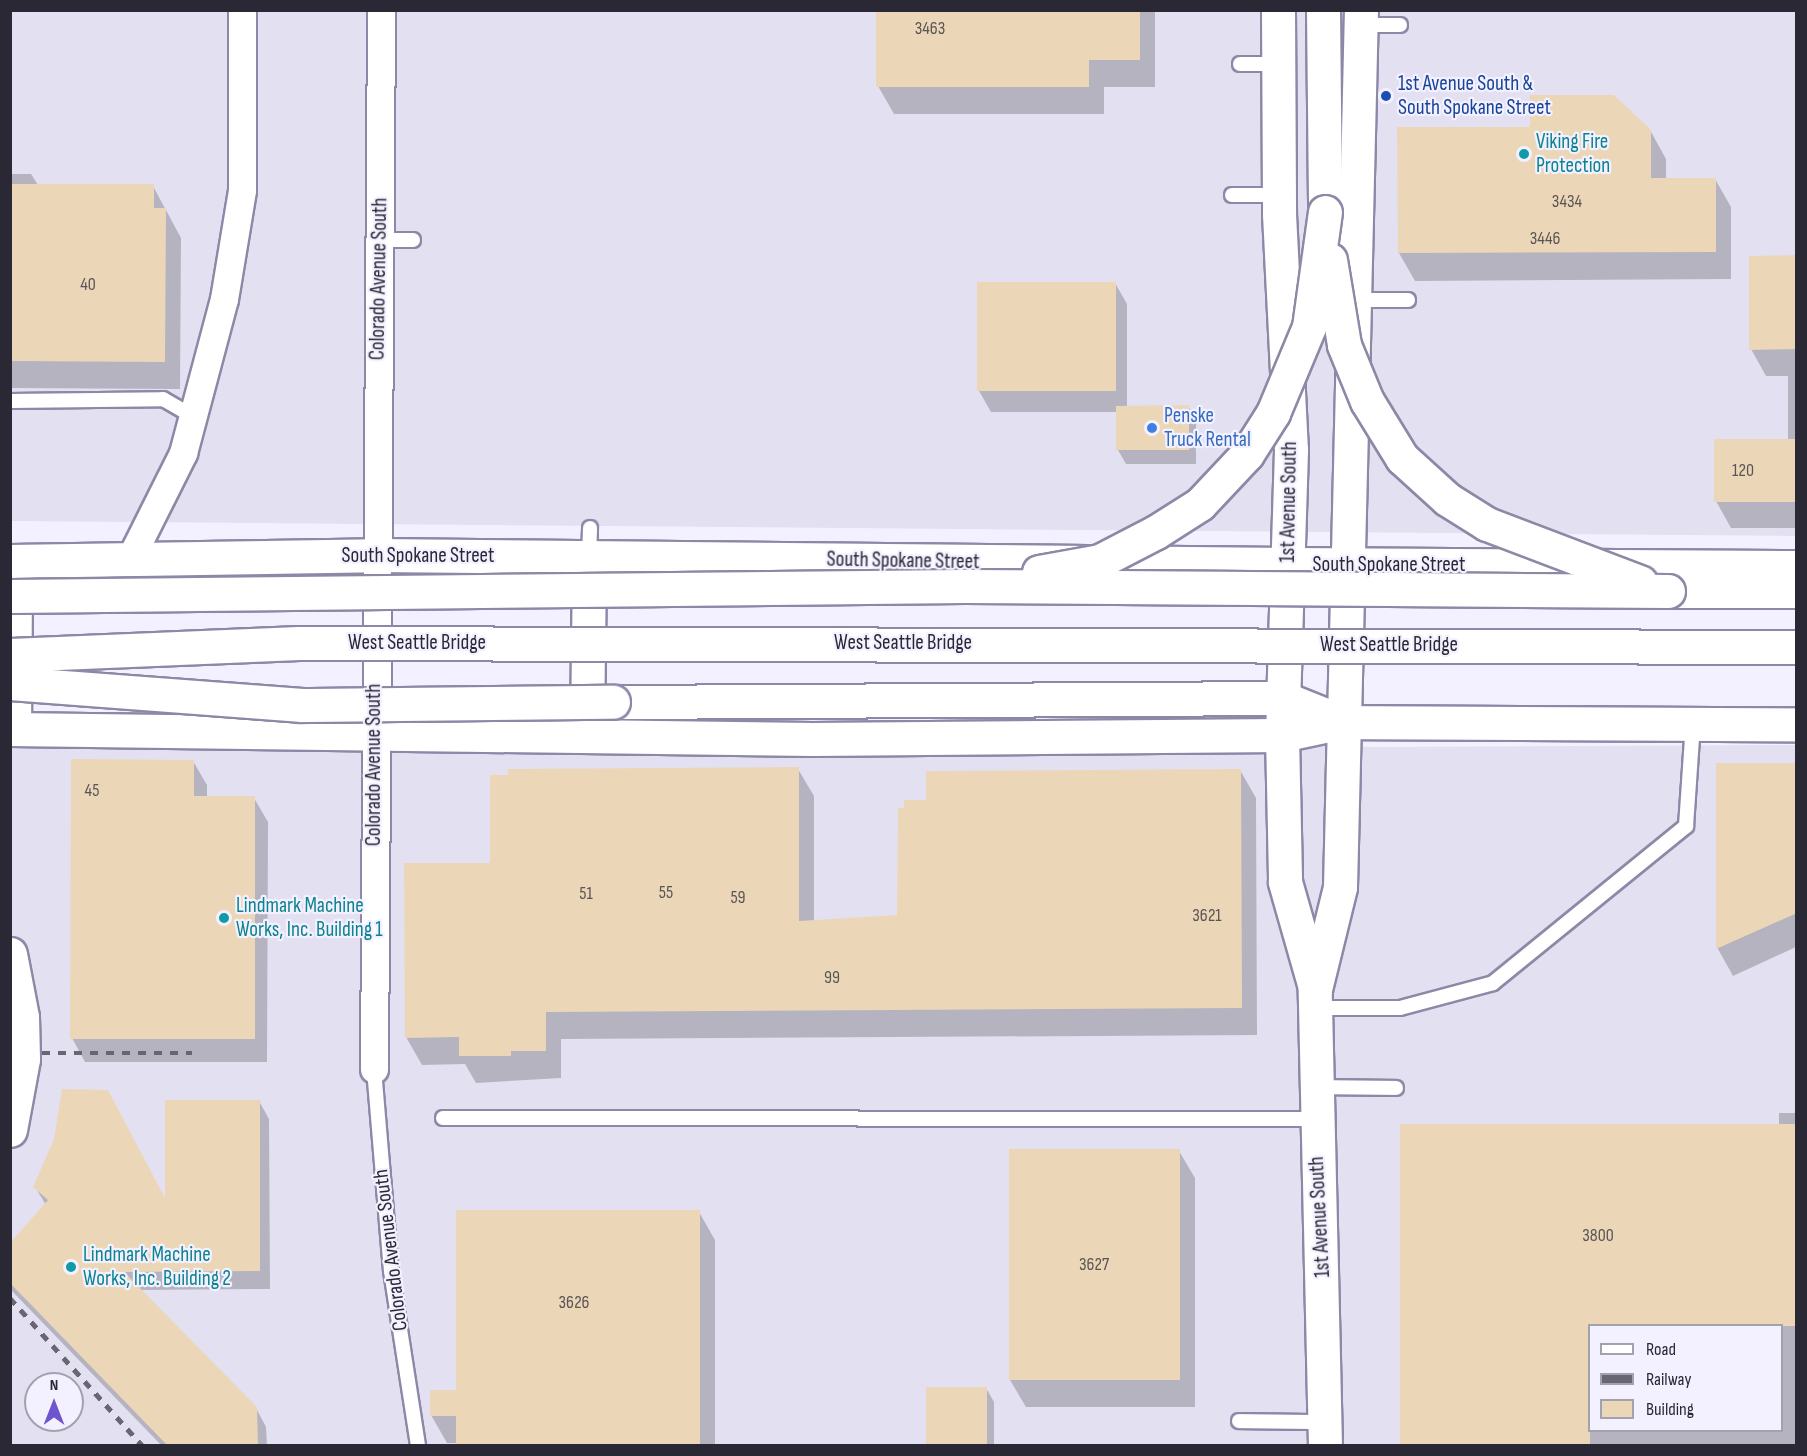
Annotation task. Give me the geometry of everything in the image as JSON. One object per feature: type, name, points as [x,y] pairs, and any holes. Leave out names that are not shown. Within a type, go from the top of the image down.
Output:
[{"type":"main road","name":"1st Avenue South","points":[[1278,10],[1279,195],[1292,450],[1282,735],[1285,882],[1315,998]]},
{"type":"main road","points":[[1323,10],[1325,212],[1344,345],[1367,401],[1402,458],[1447,499],[1487,524],[1668,591]]},
{"type":"main road","name":"1st Avenue South","points":[[1325,1434],[1315,998],[1340,887],[1346,565],[1356,300],[1361,18]]},
{"type":"main road","points":[[964,586],[1100,561],[1200,504],[1247,454],[1296,364],[1309,327],[1325,212]]},
{"type":"main road","points":[[587,737],[590,543]]},
{"type":"main road","name":"South Spokane Street","points":[[13,560],[376,555],[590,543],[1288,564],[1797,567]]},
{"type":"main road","points":[[13,560],[12,729],[587,737],[1282,735],[1343,722],[1797,724]]},
{"type":"main road","points":[[12,595],[964,586],[1797,591]]},
{"type":"main road","name":"West Seattle Bridge","points":[[10,655],[299,643],[1797,647]]},
{"type":"main road","points":[[10,683],[302,705],[1283,698],[1343,722]]},
{"type":"main road","points":[[10,954],[22,1017],[23,1059],[10,1130]]},
{"type":"street","points":[[130,559],[183,453],[224,299],[242,190],[242,10]]},
{"type":"street","name":"Colorado Avenue South","points":[[374,1069],[374,735],[381,10]]},
{"type":"lane","points":[[1361,18],[1400,25]]},
{"type":"lane","points":[[1240,64],[1278,64]]},
{"type":"lane","points":[[1232,195],[1279,195]]},
{"type":"lane","points":[[379,240],[413,240]]},
{"type":"lane","points":[[1356,300],[1408,300]]},
{"type":"lane","points":[[10,401],[163,399],[193,416]]},
{"type":"lane","points":[[1315,998],[1400,1008],[1493,984],[1686,826],[1693,724]]},
{"type":"lane","name":"Colorado Avenue South","points":[[374,1069],[391,1271],[418,1446]]},
{"type":"lane","points":[[443,1118],[1316,1103],[1396,1088]]},
{"type":"lane","points":[[1239,1421],[1325,1434]]},
{"type":"shaded area","points":[[11,11],[1796,11],[1796,536],[11,521]]},
{"type":"shaded area","points":[[11,726],[1379,747],[1796,745],[1796,1445],[11,1446]]},
{"type":"building","points":[[876,10],[1140,10],[1140,60],[1089,60],[1089,87],[876,87]]},
{"type":"building","name":"Viking Fire Protection","points":[[1530,95],[1614,95],[1651,130],[1651,178],[1716,178],[1716,252],[1398,253],[1397,127],[1530,127]]},
{"type":"building","points":[[10,184],[154,184],[154,208],[166,208],[165,362],[10,361]]},
{"type":"building","points":[[1797,255],[1797,349],[1749,350],[1749,256]]},
{"type":"building","points":[[977,282],[1116,282],[1116,391],[977,391]]},
{"type":"building","name":"Penske Truck Rental","points":[[1189,405],[1189,450],[1116,450],[1116,406]]},
{"type":"building","points":[[1714,439],[1797,439],[1797,502],[1714,502]]},
{"type":"building","points":[[71,759],[194,760],[194,796],[255,796],[255,1039],[70,1039]]},
{"type":"building","points":[[1716,763],[1797,763],[1797,913],[1716,949]]},
{"type":"building","points":[[799,767],[799,921],[897,915],[898,808],[904,808],[904,800],[926,800],[926,771],[1241,769],[1242,1008],[546,1012],[546,1051],[511,1051],[511,1056],[459,1056],[459,1037],[405,1038],[404,863],[490,863],[490,775],[508,775],[508,769]]},
{"type":"building","name":"Lindmark Machine Works, Inc. Building 2","points":[[62,1089],[108,1090],[165,1198],[165,1100],[260,1100],[260,1271],[124,1272],[257,1407],[258,1446],[168,1446],[10,1283],[10,1243],[48,1200],[33,1187],[54,1139]]},
{"type":"building","points":[[1400,1124],[1797,1124],[1797,1326],[1783,1326],[1783,1324],[1588,1324],[1590,1446],[1400,1446]]},
{"type":"building","points":[[1009,1149],[1180,1149],[1180,1380],[1009,1380]]},
{"type":"building","points":[[456,1210],[700,1210],[700,1446],[456,1446],[456,1416],[430,1416],[430,1390],[456,1390]]},
{"type":"building","points":[[926,1387],[987,1387],[987,1446],[926,1446]]},
{"type":"railway","points":[[10,1053],[192,1053]]},
{"type":"railway","points":[[10,1298],[143,1446]]},
{"type":"place","name":"1st Avenue South & South Spokane Street","points":[[1386,96]]},
{"type":"place","name":"Viking Fire Protection","points":[[1524,154]]},
{"type":"place","name":"Penske Truck Rental","points":[[1152,428]]},
{"type":"place","name":"Lindmark Machine Works, Inc. Building 1","points":[[224,918]]},
{"type":"place","name":"Lindmark Machine Works, Inc. Building 2","points":[[71,1267]]}]
